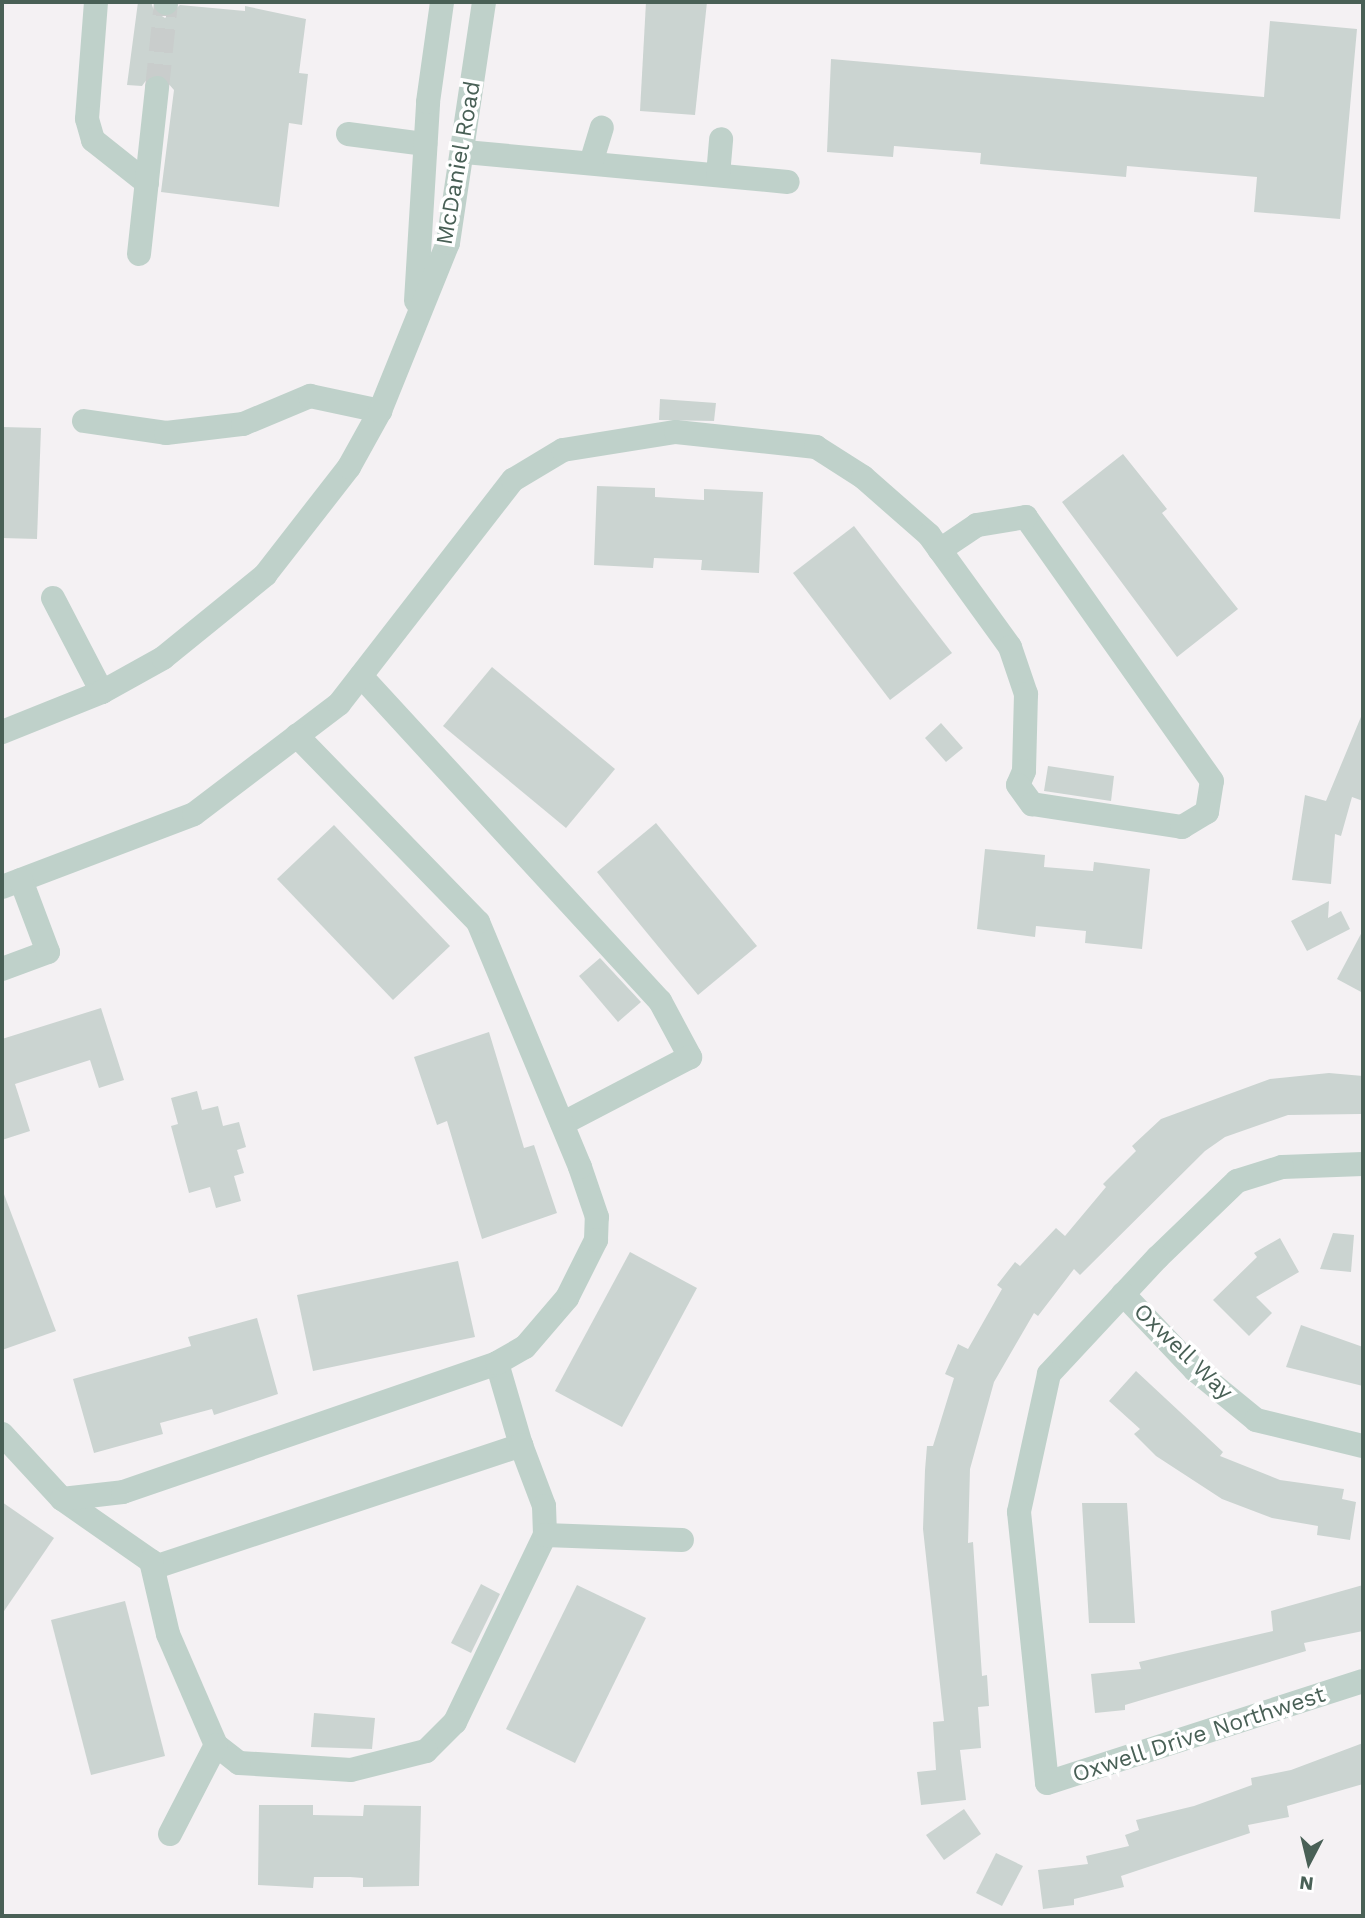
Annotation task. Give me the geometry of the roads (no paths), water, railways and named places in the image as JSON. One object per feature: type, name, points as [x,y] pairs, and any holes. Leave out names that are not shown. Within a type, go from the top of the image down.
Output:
[{"type":"street","points":[[96,2],[87,119],[93,140],[146,183]]},
{"type":"street","name":"McDaniel Road","points":[[415,320],[425,144],[442,2]]},
{"type":"street","name":"McDaniel Road","points":[[2,732],[102,692],[163,658],[265,575],[349,467],[380,411],[448,243],[465,152],[484,2]]},
{"type":"street","points":[[139,254],[157,88]]},
{"type":"street","points":[[591,163],[602,128]]},
{"type":"street","points":[[348,134],[425,144]]},
{"type":"street","points":[[718,175],[721,139]]},
{"type":"street","points":[[465,152],[788,182]]},
{"type":"street","points":[[84,421],[179,432],[243,424],[310,396],[380,411]]},
{"type":"street","points":[[2,969],[48,952],[12,883],[194,814],[339,704],[513,480],[564,450],[676,432],[816,447],[863,477],[940,550],[1010,647],[1026,694],[1024,771],[1018,785],[1032,804],[1182,827],[1207,812],[1212,781],[1026,517],[977,525],[940,550]]},
{"type":"street","points":[[53,598],[102,692]]},
{"type":"street","points":[[361,676],[660,1001],[690,1057],[562,1124]]},
{"type":"street","points":[[62,1499],[123,1492],[497,1363],[525,1347],[567,1298],[596,1240],[597,1217],[562,1124],[478,922],[297,736]]},
{"type":"street","name":"Oxwell Drive Northwest","points":[[1363,1164],[1282,1167],[1237,1181],[1123,1294],[1049,1374],[1030,1443],[1019,1512],[1047,1783],[1363,1681]]},
{"type":"street","name":"Oxwell Way","points":[[1123,1294],[1195,1370],[1256,1420],[1363,1446]]},
{"type":"street","points":[[151,1561],[168,1634],[216,1745],[239,1763],[351,1770],[426,1751],[455,1722],[545,1535],[544,1506],[521,1445],[497,1363]]},
{"type":"street","points":[[2,1434],[62,1499],[158,1566],[521,1445]]},
{"type":"street","points":[[545,1535],[682,1540]]},
{"type":"street","points":[[170,1834],[216,1745]]},
{"type":"tunnel","points":[[157,88],[166,3]]}]
